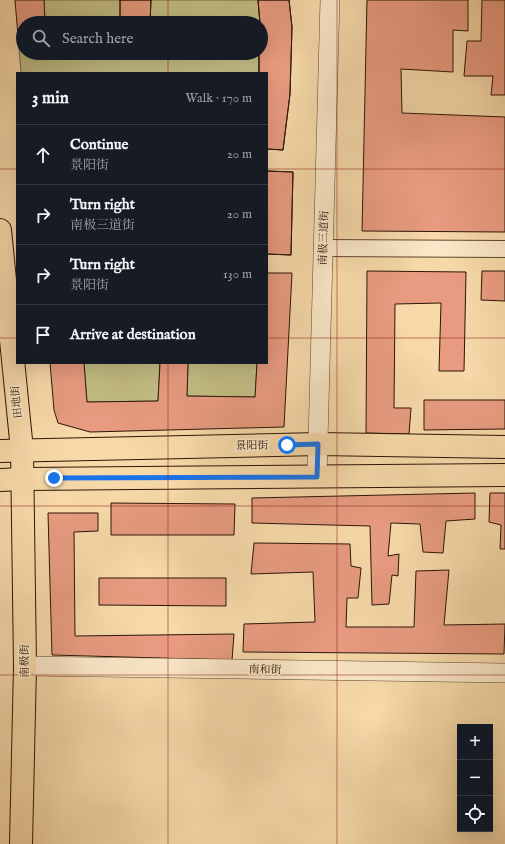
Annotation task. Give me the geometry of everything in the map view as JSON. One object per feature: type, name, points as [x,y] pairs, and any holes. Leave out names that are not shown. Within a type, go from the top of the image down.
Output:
[{"type":"main road","name":"田地街","points":[[0,230],[22,450],[23,479]]},
{"type":"main road","name":"景阳街","points":[[0,451],[318,444],[505,447]]},
{"type":"main road","points":[[0,480],[505,475]]},
{"type":"main road","name":"南极街","points":[[21,844],[25,666],[23,479]]},
{"type":"street","name":"南极三道街","points":[[317,477],[330,0]]},
{"type":"street","points":[[323,248],[505,249]]},
{"type":"street","name":"南和街","points":[[25,666],[505,673]]},
{"type":"shaded area","points":[[44,0],[258,0],[259,16],[45,16]]},
{"type":"shaded area","points":[[20,60],[259,60],[259,72],[21,72]]},
{"type":"shaded area","points":[[84,364],[160,364],[158,401],[87,402]]},
{"type":"shaded area","points":[[188,364],[257,364],[255,397],[187,396]]},
{"type":"building","points":[[15,0],[44,0],[45,16],[16,16]]},
{"type":"building","points":[[120,0],[151,0],[150,16],[120,16]]},
{"type":"building","points":[[120,0],[151,0],[150,16],[120,16]]},
{"type":"building","points":[[258,0],[289,0],[292,27],[290,94],[283,150],[268,149],[268,72],[259,72],[259,60],[268,60],[268,16],[259,16]]},
{"type":"building","points":[[258,0],[289,0],[292,27],[290,94],[283,150],[268,149],[268,72],[259,72],[259,60],[268,60],[268,16],[259,16]]},
{"type":"building","points":[[367,0],[468,0],[468,31],[453,30],[453,72],[401,69],[402,113],[505,117],[505,232],[362,231]]},
{"type":"building","points":[[482,0],[505,0],[505,95],[491,95],[493,76],[464,76],[467,41],[481,41]]},
{"type":"building","points":[[268,171],[293,172],[291,255],[268,254]]},
{"type":"building","points":[[268,171],[293,172],[291,255],[268,254]]},
{"type":"building","points":[[367,271],[466,272],[464,371],[439,371],[441,303],[395,304],[394,408],[411,408],[409,434],[366,433]]},
{"type":"building","points":[[482,271],[505,271],[505,301],[481,300]]},
{"type":"building","points":[[268,273],[292,273],[284,427],[90,432],[58,423],[54,410],[50,364],[84,364],[87,402],[158,401],[160,364],[188,364],[187,396],[255,397],[257,364],[268,364]]},
{"type":"building","points":[[424,400],[505,400],[505,429],[424,430]]},
{"type":"building","points":[[475,493],[475,519],[446,521],[443,553],[423,552],[420,524],[391,523],[388,556],[399,554],[398,576],[392,575],[389,604],[372,605],[370,526],[252,523],[252,498]]},
{"type":"building","points":[[490,493],[505,493],[505,549],[500,549],[501,525],[489,522]]},
{"type":"building","points":[[111,503],[235,504],[234,535],[111,535]]},
{"type":"building","points":[[48,513],[98,513],[98,531],[74,532],[75,636],[234,634],[232,660],[52,655]]},
{"type":"building","points":[[254,543],[350,544],[351,566],[361,568],[358,598],[347,598],[346,627],[414,627],[416,571],[449,570],[444,625],[505,624],[504,654],[243,652],[244,624],[315,622],[313,572],[251,574]]},
{"type":"building","points":[[99,578],[226,578],[226,606],[99,605]]},
{"type":"route","points":[[54,478],[317,477],[318,444],[287,445]]}]
